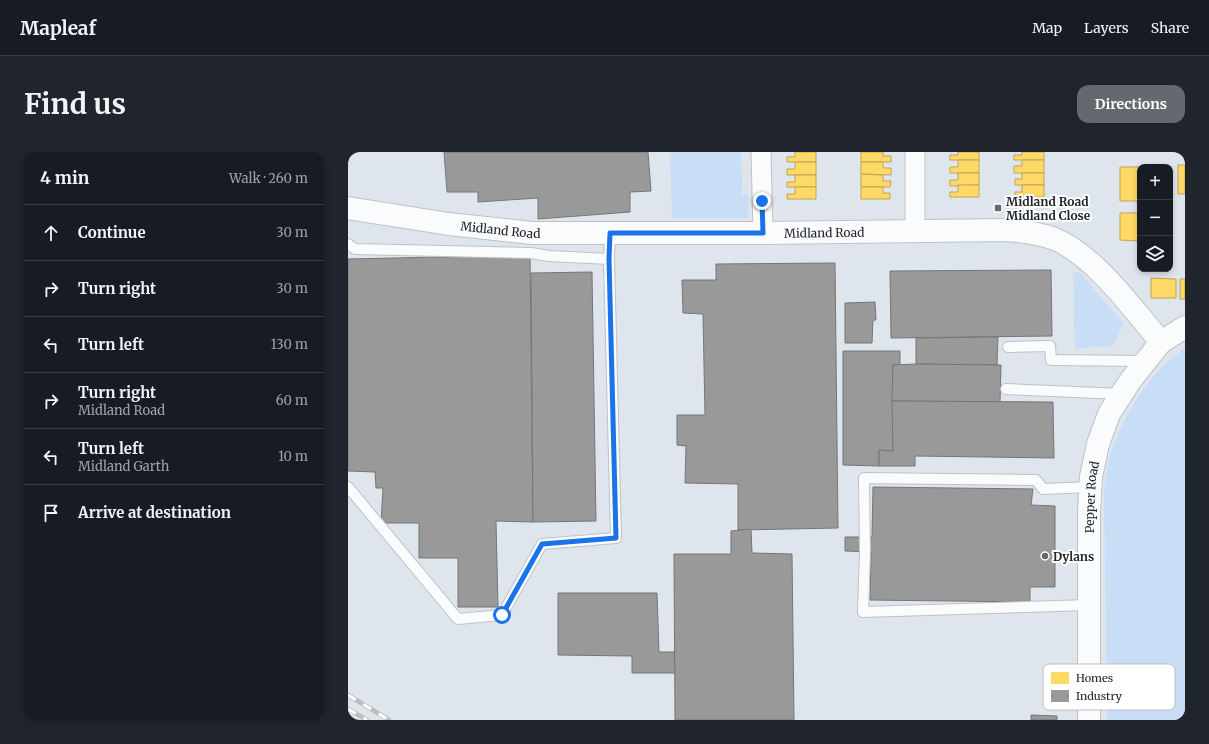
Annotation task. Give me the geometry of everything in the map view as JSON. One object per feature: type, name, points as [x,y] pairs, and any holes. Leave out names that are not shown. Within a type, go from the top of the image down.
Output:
[{"type":"street","points":[[761,152],[763,233]]},
{"type":"street","points":[[915,152],[915,231]]},
{"type":"street","name":"Midland Road","points":[[348,208],[449,224],[532,233],[763,233],[1004,230],[1032,233],[1054,239],[1080,253],[1118,290],[1161,342]]},
{"type":"street","name":"Pepper Road","points":[[1089,664],[1090,477],[1098,444],[1109,414],[1130,381],[1161,342],[1185,327]]},
{"type":"lane","points":[[348,488],[458,619],[502,615],[542,544],[616,538],[609,259],[610,233]]},
{"type":"lane","points":[[348,244],[355,249],[483,251],[609,259]]},
{"type":"lane","points":[[1008,347],[1050,346],[1051,360],[1146,360]]},
{"type":"lane","points":[[1006,389],[1122,394]]},
{"type":"lane","points":[[1089,605],[863,612],[865,552],[864,478],[1036,480],[1043,489],[1090,487]]},
{"type":"shaded area","points":[[670,152],[741,152],[742,195],[748,195],[749,218],[672,218]]},
{"type":"shaded area","points":[[1079,272],[1124,324],[1113,345],[1105,348],[1075,348],[1073,273]]},
{"type":"shaded area","points":[[1185,348],[1185,720],[1107,720],[1107,710],[1175,710],[1175,664],[1106,664],[1104,494],[1108,463],[1120,430],[1137,399],[1147,385],[1171,359]]},
{"type":"building: Homes","points":[[795,152],[816,152],[816,162],[787,162],[787,157],[795,157]]},
{"type":"building: Homes","points":[[861,152],[883,152],[883,156],[891,156],[891,162],[861,162]]},
{"type":"building: Homes","points":[[958,152],[979,152],[979,160],[950,160],[950,155],[958,155]]},
{"type":"building: Homes","points":[[1022,152],[1044,152],[1044,160],[1014,160],[1014,155],[1022,155]]},
{"type":"building: Homes","points":[[958,160],[979,160],[979,173],[950,173],[950,167],[958,167]]},
{"type":"building: Homes","points":[[1022,160],[1044,160],[1044,173],[1014,173],[1014,166],[1022,166]]},
{"type":"building: Homes","points":[[795,162],[816,162],[816,175],[787,175],[787,169],[795,169]]},
{"type":"building: Homes","points":[[861,162],[883,162],[883,168],[891,168],[891,175],[861,174]]},
{"type":"building: Homes","points":[[1178,165],[1185,165],[1185,194],[1178,194]]},
{"type":"building: Homes","points":[[1120,167],[1137,167],[1137,201],[1120,201]]},
{"type":"building: Homes","points":[[958,173],[979,173],[979,185],[950,186],[950,180],[958,180]]},
{"type":"building: Homes","points":[[1022,173],[1044,173],[1044,185],[1015,185],[1015,179],[1022,179]]},
{"type":"building: Homes","points":[[861,174],[883,175],[883,181],[891,181],[890,187],[861,187]]},
{"type":"building: Homes","points":[[795,175],[816,175],[816,187],[787,187],[787,182],[795,182]]},
{"type":"building: Homes","points":[[958,185],[979,185],[979,197],[950,197],[950,192],[958,192]]},
{"type":"building: Homes","points":[[1022,185],[1044,185],[1044,197],[1015,197],[1015,192],[1022,192]]},
{"type":"building: Homes","points":[[795,187],[816,187],[816,199],[787,199],[787,194],[795,194]]},
{"type":"building: Homes","points":[[861,187],[883,187],[883,193],[890,193],[890,199],[861,199]]},
{"type":"building: Homes","points":[[1120,213],[1137,213],[1137,241],[1120,240]]},
{"type":"building: Homes","points":[[1151,278],[1176,279],[1176,298],[1151,298]]},
{"type":"building: Homes","points":[[1180,279],[1185,279],[1185,299],[1180,299]]},
{"type":"building: Industry","points":[[444,152],[648,152],[651,191],[630,192],[630,212],[538,219],[538,198],[478,202],[478,192],[447,192]]},
{"type":"building: Industry","points":[[530,255],[533,522],[496,521],[498,607],[458,607],[458,558],[419,558],[419,523],[381,523],[383,488],[376,488],[375,472],[348,471],[348,259]]},
{"type":"building: Industry","points":[[835,263],[838,528],[738,530],[738,484],[685,483],[686,446],[677,445],[677,415],[705,415],[703,314],[683,313],[682,280],[716,280],[716,264]]},
{"type":"building: Industry","points":[[1051,270],[1052,336],[891,338],[890,271]]},
{"type":"building: Industry","points":[[592,272],[596,521],[533,522],[531,273]]},
{"type":"building: Industry","points":[[875,302],[876,320],[873,320],[872,343],[845,343],[845,303]]},
{"type":"building: Industry","points":[[998,337],[997,365],[916,364],[916,338]]},
{"type":"building: Industry","points":[[843,351],[900,351],[900,365],[893,365],[893,451],[879,450],[879,466],[843,465]]},
{"type":"building: Industry","points":[[893,365],[1001,365],[1000,402],[892,401]]},
{"type":"building: Industry","points":[[892,401],[1053,402],[1054,458],[915,456],[915,466],[879,466],[879,450],[893,451]]},
{"type":"building: Industry","points":[[873,487],[1033,489],[1031,505],[1055,506],[1055,587],[1030,587],[1030,602],[870,600],[871,552],[845,551],[845,537],[872,537]]},
{"type":"building: Industry","points":[[751,529],[752,553],[792,554],[794,720],[675,720],[674,554],[731,554],[731,531]]},
{"type":"building: Industry","points":[[558,593],[657,593],[659,652],[674,652],[675,673],[632,673],[632,656],[558,655]]},
{"type":"building: Industry","points":[[1031,715],[1057,716],[1057,720],[1031,720]]},
{"type":"railway","points":[[348,695],[389,720]]},
{"type":"railway","points":[[348,709],[367,720]]},
{"type":"place","name":"Midland Road Midland Close","points":[[998,208]]},
{"type":"place","name":"Dylans","points":[[1045,556]]},
{"type":"route","points":[[502,615],[542,544],[616,538],[609,259],[610,233],[763,233],[762,201]]}]
